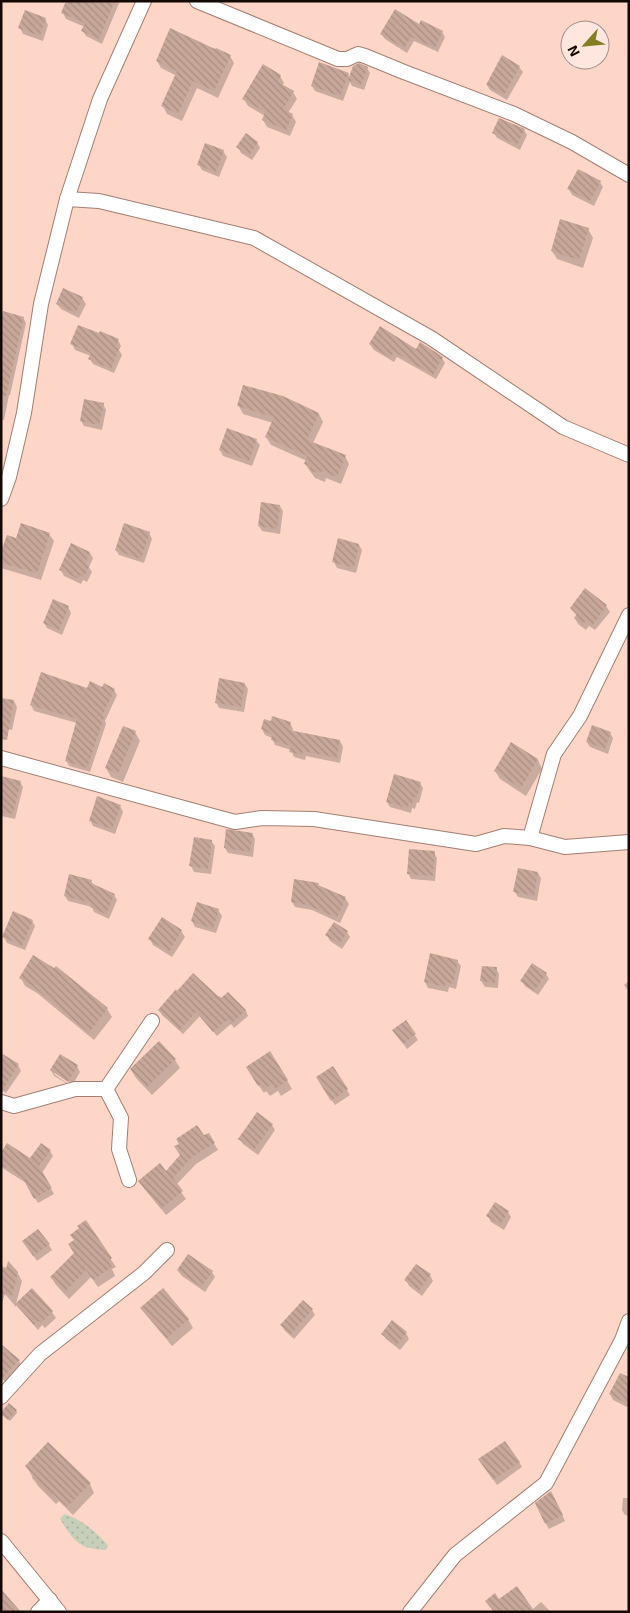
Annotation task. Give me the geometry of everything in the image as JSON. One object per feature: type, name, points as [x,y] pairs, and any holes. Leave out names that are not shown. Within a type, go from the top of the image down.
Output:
[{"type":"street","points":[[1,499],[9,477],[24,413],[41,304],[67,199],[100,99],[144,1]]},
{"type":"street","points":[[197,1],[338,59],[358,54],[365,56],[514,114],[572,142],[629,175]]},
{"type":"street","points":[[67,199],[99,202],[254,238],[431,338],[563,426],[629,455]]},
{"type":"street","points":[[530,838],[554,754],[580,716],[629,616]]},
{"type":"street","points":[[1,758],[235,822],[262,818],[314,819],[476,844],[504,836],[530,838],[565,847],[629,842]]},
{"type":"street","points":[[106,1089],[152,1021]]},
{"type":"street","points":[[1,1102],[14,1106],[75,1090],[106,1089]]},
{"type":"street","points":[[106,1089],[121,1118],[119,1149],[129,1180]]},
{"type":"street","points":[[1,1397],[40,1354],[144,1273],[167,1250]]},
{"type":"street","points":[[410,1612],[455,1555],[546,1483],[622,1340],[629,1321]]},
{"type":"street","points":[[1,1541],[59,1612]]},
{"type":"street","points":[[38,1612],[50,1600]]},
{"type":"green space","points":[[64,1514],[77,1519],[94,1531],[108,1545],[106,1550],[83,1546],[73,1538],[60,1519]]},
{"type":"building","points":[[66,1],[115,1],[99,39],[81,31],[85,23],[61,13]]},
{"type":"building","points":[[395,9],[419,24],[421,20],[443,31],[435,48],[411,37],[404,48],[380,34]]},
{"type":"building","points":[[25,10],[46,18],[40,36],[18,28]]},
{"type":"building","points":[[170,28],[231,55],[214,91],[193,81],[178,114],[161,106],[177,71],[156,61]]},
{"type":"building","points":[[502,55],[520,66],[504,95],[486,85]]},
{"type":"building","points":[[319,62],[349,73],[340,96],[311,86]]},
{"type":"building","points":[[359,63],[368,67],[361,85],[348,80],[353,66]]},
{"type":"building","points":[[263,64],[281,75],[278,82],[294,91],[283,109],[293,114],[286,130],[262,120],[265,112],[242,99]]},
{"type":"building","points":[[499,118],[525,129],[517,145],[492,133]]},
{"type":"building","points":[[246,133],[258,142],[249,156],[236,147]]},
{"type":"building","points":[[205,143],[224,150],[216,172],[197,165]]},
{"type":"building","points":[[578,169],[601,181],[590,201],[567,189]]},
{"type":"building","points":[[560,219],[589,228],[579,260],[551,251]]},
{"type":"building","points":[[63,288],[83,297],[76,313],[56,304]]},
{"type":"building","points":[[3,311],[24,317],[6,396],[1,395],[1,319]]},
{"type":"building","points":[[78,325],[119,339],[115,347],[119,348],[111,369],[88,359],[91,353],[70,344]]},
{"type":"building","points":[[380,326],[416,349],[420,342],[443,357],[433,375],[394,352],[390,358],[369,344]]},
{"type":"building","points":[[243,385],[283,396],[319,413],[307,440],[346,455],[337,477],[322,471],[320,474],[309,470],[310,466],[304,464],[307,456],[265,437],[274,417],[237,406]]},
{"type":"building","points":[[84,399],[104,403],[99,425],[80,421]]},
{"type":"building","points":[[227,428],[257,439],[249,461],[219,450]]},
{"type":"building","points":[[261,502],[280,505],[277,529],[258,526]]},
{"type":"building","points":[[21,523],[50,533],[37,573],[1,563],[1,545],[3,546],[7,535],[16,538]]},
{"type":"building","points":[[124,523],[150,532],[141,559],[115,550]]},
{"type":"building","points":[[338,538],[359,544],[354,568],[332,562]]},
{"type":"building","points":[[71,543],[90,552],[85,564],[89,566],[84,577],[80,575],[78,579],[59,570]]},
{"type":"building","points":[[585,588],[607,605],[592,626],[586,621],[582,625],[574,618],[577,614],[570,608]]},
{"type":"building","points":[[53,599],[69,606],[59,630],[43,623]]},
{"type":"building","points":[[41,672],[87,688],[90,681],[102,687],[104,683],[115,689],[102,716],[104,717],[87,768],[65,761],[77,719],[30,705]]},
{"type":"building","points":[[219,678],[245,683],[241,707],[215,703]]},
{"type":"building","points":[[1,698],[14,700],[7,740],[1,739]]},
{"type":"building","points":[[272,716],[291,722],[289,730],[340,740],[337,758],[303,751],[302,755],[289,752],[291,746],[271,740],[272,735],[261,729],[264,719],[271,721]]},
{"type":"building","points":[[592,725],[611,732],[605,749],[586,742]]},
{"type":"building","points":[[123,726],[136,731],[118,774],[105,768]]},
{"type":"building","points":[[511,742],[538,759],[521,788],[494,771]]},
{"type":"building","points":[[394,774],[421,782],[417,798],[414,797],[412,804],[409,803],[408,808],[386,802]]},
{"type":"building","points":[[1,776],[21,781],[13,814],[1,812]]},
{"type":"building","points":[[97,796],[121,805],[112,829],[89,821]]},
{"type":"building","points":[[226,829],[253,833],[250,852],[224,848]]},
{"type":"building","points":[[194,837],[212,840],[208,869],[189,866]]},
{"type":"building","points":[[409,849],[435,851],[433,876],[407,874]]},
{"type":"building","points":[[518,868],[538,872],[534,896],[513,892]]},
{"type":"building","points":[[69,874],[92,880],[91,883],[115,894],[106,914],[90,907],[91,903],[64,896]]},
{"type":"building","points":[[294,879],[319,883],[318,885],[346,897],[337,918],[308,905],[291,902]]},
{"type":"building","points":[[197,902],[219,909],[213,929],[191,921]]},
{"type":"building","points":[[13,911],[33,920],[22,946],[2,937]]},
{"type":"building","points":[[162,917],[182,930],[169,952],[148,939]]},
{"type":"building","points":[[334,922],[348,931],[339,944],[325,935]]},
{"type":"building","points":[[430,953],[458,960],[453,984],[446,982],[445,987],[424,982]]},
{"type":"building","points":[[33,955],[54,968],[56,966],[108,1008],[89,1033],[31,985],[19,978]]},
{"type":"building","points":[[532,963],[547,973],[534,991],[520,981]]},
{"type":"building","points":[[482,966],[497,967],[495,983],[480,981]]},
{"type":"building","points":[[193,973],[219,997],[221,998],[228,992],[246,1010],[231,1024],[227,1020],[213,1032],[196,1012],[180,1030],[158,1010]]},
{"type":"building","points":[[406,1020],[416,1034],[403,1044],[392,1030]]},
{"type":"building","points":[[159,1041],[176,1059],[147,1087],[130,1069]]},
{"type":"building","points":[[270,1051],[288,1080],[275,1089],[272,1084],[264,1089],[261,1084],[258,1086],[246,1067]]},
{"type":"building","points":[[1,1053],[19,1064],[1,1092]]},
{"type":"building","points":[[60,1054],[78,1065],[68,1082],[50,1070]]},
{"type":"building","points":[[333,1066],[348,1089],[331,1101],[316,1077]]},
{"type":"building","points":[[257,1112],[273,1124],[254,1150],[238,1139]]},
{"type":"building","points":[[197,1125],[204,1135],[209,1133],[215,1143],[192,1157],[173,1178],[183,1191],[161,1209],[138,1181],[160,1163],[166,1171],[180,1155],[174,1146],[179,1144],[176,1139]]},
{"type":"building","points":[[7,1143],[30,1158],[41,1143],[51,1150],[39,1166],[52,1188],[34,1199],[22,1177],[1,1165],[1,1153]]},
{"type":"building","points":[[495,1202],[509,1211],[500,1225],[486,1216]]},
{"type":"building","points":[[86,1220],[112,1258],[108,1261],[112,1267],[93,1280],[86,1270],[65,1292],[50,1277],[74,1253],[68,1244],[74,1240],[70,1235],[79,1228],[77,1226]]},
{"type":"building","points":[[38,1229],[50,1244],[33,1256],[22,1241]]},
{"type":"building","points":[[188,1254],[213,1271],[201,1287],[177,1270]]},
{"type":"building","points":[[8,1261],[18,1272],[12,1296],[1,1293],[1,1268],[6,1269]]},
{"type":"building","points":[[416,1264],[431,1274],[419,1291],[404,1280]]},
{"type":"building","points":[[32,1288],[53,1311],[41,1323],[39,1321],[34,1325],[15,1304]]},
{"type":"building","points":[[163,1288],[189,1319],[167,1338],[140,1308]]},
{"type":"building","points":[[303,1300],[313,1309],[291,1334],[280,1325]]},
{"type":"building","points":[[392,1320],[407,1332],[396,1346],[381,1334]]},
{"type":"building","points":[[1,1344],[20,1360],[1,1379]]},
{"type":"building","points":[[620,1373],[629,1377],[629,1405],[609,1394]]},
{"type":"building","points":[[9,1403],[17,1410],[8,1420],[1,1412]]},
{"type":"building","points":[[505,1441],[520,1462],[493,1480],[478,1459]]},
{"type":"building","points":[[48,1442],[91,1483],[67,1507],[53,1494],[51,1497],[32,1478],[34,1475],[25,1466]]},
{"type":"building","points":[[551,1491],[563,1515],[545,1524],[535,1503]]},
{"type":"building","points":[[517,1586],[535,1612],[494,1612],[485,1601],[495,1593],[499,1599]]},
{"type":"building","points":[[1,1589],[21,1612],[1,1612]]}]
